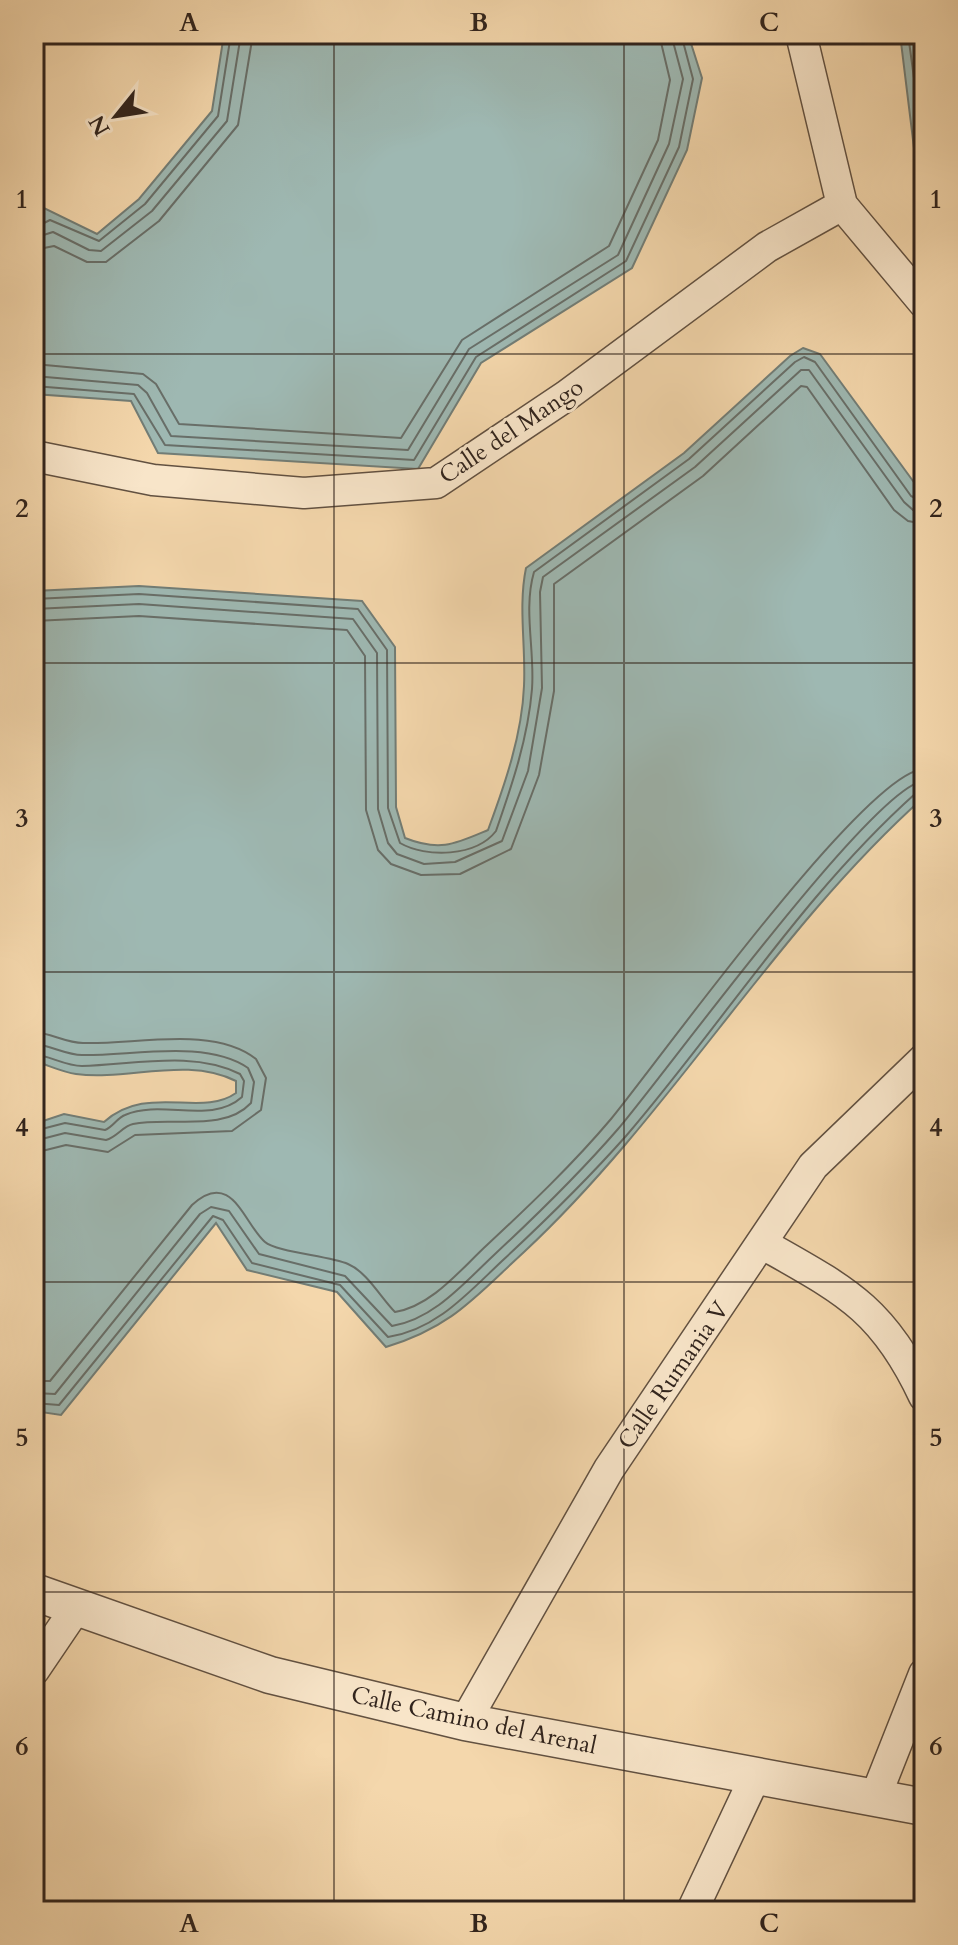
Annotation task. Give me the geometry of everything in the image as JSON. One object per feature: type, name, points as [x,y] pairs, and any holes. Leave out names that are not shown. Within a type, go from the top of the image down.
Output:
[{"type":"street","points":[[801,34],[842,205],[924,303]]},
{"type":"street","name":"Calle del Mango","points":[[34,456],[153,480],[304,493],[436,483],[566,396],[767,247],[842,205]]},
{"type":"street","name":"Calle Rumania V","points":[[465,1722],[609,1469],[813,1166],[924,1059]]},
{"type":"street","points":[[763,1244],[845,1291],[878,1322],[889,1333],[924,1396]]},
{"type":"street","name":"Calle Camino del Arenal","points":[[34,1592],[270,1675],[465,1722],[924,1807]]},
{"type":"street","points":[[34,1670],[76,1608]]},
{"type":"street","points":[[875,1798],[924,1674]]},
{"type":"street","points":[[692,1911],[755,1777]]},
{"type":"water","points":[[224,34],[688,34],[702,78],[687,150],[632,268],[481,363],[418,469],[158,453],[131,401],[34,394],[34,226],[44,208],[97,234],[139,199],[212,111]]},
{"type":"water","points":[[900,34],[924,34],[924,161],[915,156]]},
{"type":"water","points":[[803,348],[820,354],[924,496],[924,797],[819,906],[578,1198],[491,1283],[446,1320],[386,1347],[337,1292],[247,1270],[216,1223],[61,1415],[34,1411],[34,1124],[64,1114],[104,1122],[138,1105],[222,1100],[236,1093],[236,1081],[197,1070],[76,1074],[34,1061],[34,591],[139,586],[362,601],[395,647],[396,807],[405,838],[428,845],[456,842],[488,830],[512,759],[523,704],[526,568],[684,453],[790,356]]}]
